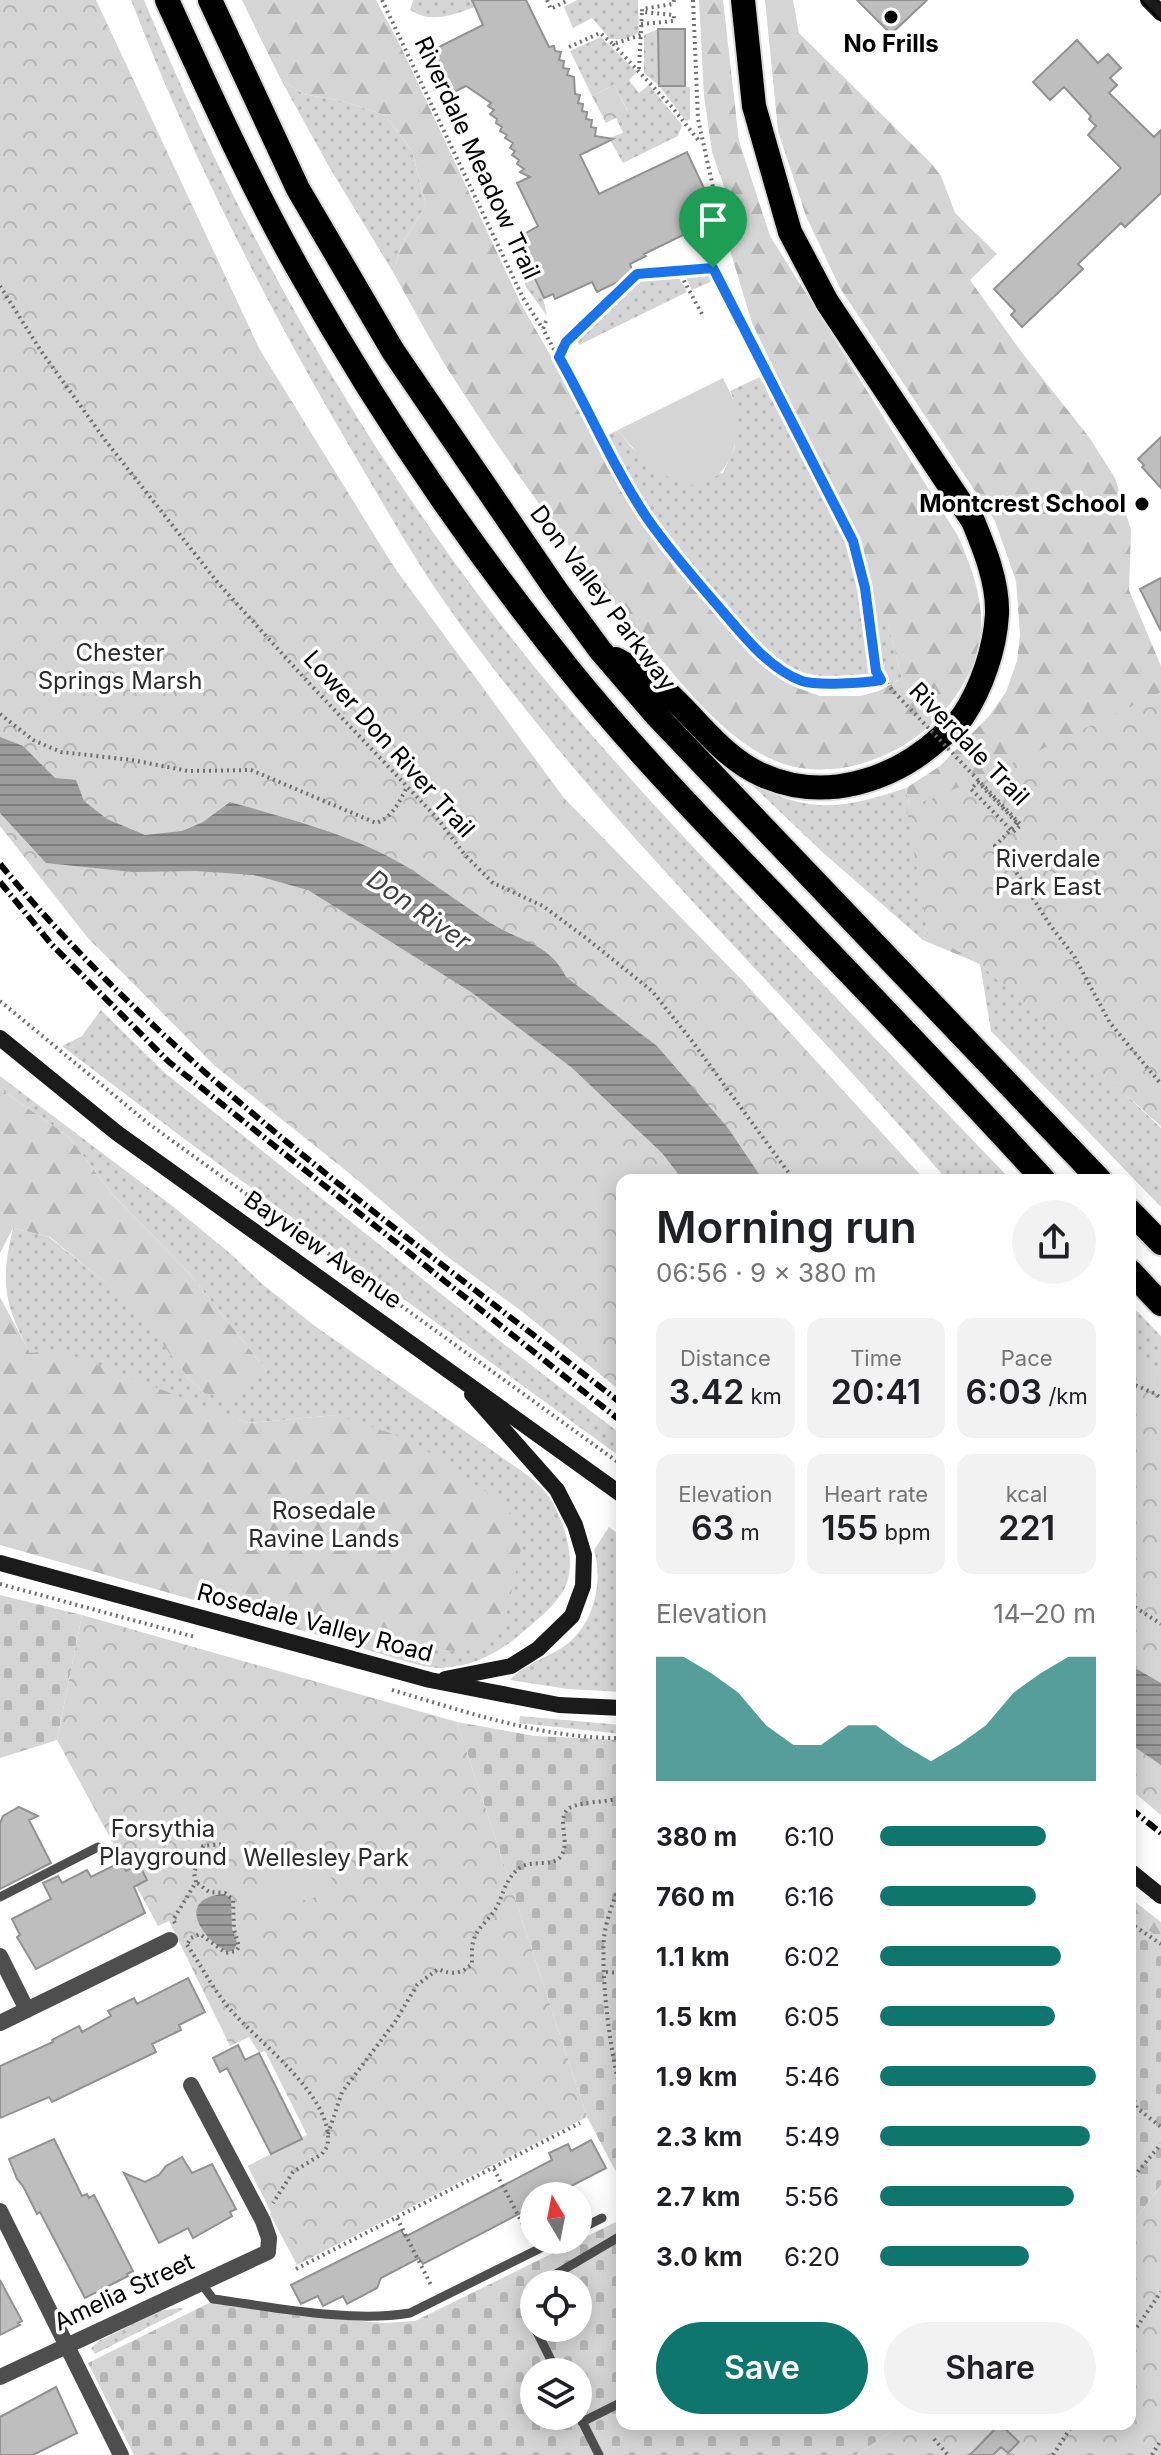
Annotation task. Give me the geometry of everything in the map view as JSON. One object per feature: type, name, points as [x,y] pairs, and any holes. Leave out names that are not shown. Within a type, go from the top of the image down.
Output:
[{"type":"highway","points":[[167,0],[224,124],[296,265],[363,378],[459,524],[569,668],[657,771],[936,1062],[1039,1174]]},
{"type":"highway","name":"Don Valley Parkway","points":[[210,0],[298,189],[393,351],[600,650],[666,726],[1094,1174]]},
{"type":"highway","points":[[600,650],[655,682],[719,747],[762,775],[801,785],[839,787],[874,780],[909,763],[962,719],[981,682],[994,640],[997,611],[989,559],[973,521],[827,302],[790,232],[754,106],[743,0]]},
{"type":"highway","points":[[1136,1217],[1161,1243]]},
{"type":"highway","points":[[1136,1277],[1161,1304]]},
{"type":"street","points":[[1149,0],[1161,13]]},
{"type":"street","name":"Bayview Avenue","points":[[0,1038],[117,1133],[616,1491]]},
{"type":"street","points":[[430,1680],[464,1677],[511,1666],[538,1649],[572,1616],[583,1586],[584,1555],[575,1525],[557,1490],[449,1369]]},
{"type":"street","name":"Rosedale Valley Road","points":[[0,1563],[430,1680],[559,1705],[616,1708]]},
{"type":"street","points":[[1136,1876],[1161,1896]]},
{"type":"street","points":[[0,2023],[170,1940]]},
{"type":"street","points":[[0,1956],[27,2010]]},
{"type":"street","name":"Amelia Street","points":[[0,2377],[268,2252],[269,2238],[263,2221],[191,2085]]},
{"type":"street","points":[[0,2211],[116,2453]]},
{"type":"lane","points":[[0,1897],[98,1847]]},
{"type":"lane","points":[[592,2223],[602,2218]]},
{"type":"lane","points":[[563,2270],[616,2239]]},
{"type":"lane","points":[[201,2283],[213,2299],[347,2315],[399,2315],[410,2313],[528,2254]]},
{"type":"lane","points":[[592,2413],[616,2404]]},
{"type":"lane","points":[[586,2430],[599,2455]]},
{"type":"path","name":"Riverdale Meadow Trail","points":[[382,0],[523,298],[648,519],[713,600],[774,665],[804,682],[820,684],[881,680]]},
{"type":"path","points":[[547,0],[551,9],[568,0]]},
{"type":"path","points":[[639,71],[642,0]]},
{"type":"path","points":[[642,10],[673,4],[674,0]]},
{"type":"path","points":[[559,357],[566,342],[637,274],[713,268],[720,219],[702,145],[694,57],[693,0]]},
{"type":"path","points":[[641,24],[674,21],[674,15],[642,10]]},
{"type":"path","points":[[569,47],[600,33],[639,71],[702,145]]},
{"type":"path","points":[[613,44],[641,35]]},
{"type":"path","name":"Riverdale Trail","points":[[713,268],[853,541],[865,588],[876,671],[881,680],[1021,825],[1013,832],[1003,821],[971,789],[978,782],[1017,823],[1007,833],[997,843],[995,846],[1079,964],[1110,1023],[1161,1084]]},
{"type":"path","points":[[678,270],[702,314]]},
{"type":"path","name":"Lower Don River Trail","points":[[0,286],[41,351],[96,428],[180,537],[307,681],[437,818],[465,855],[493,883],[543,906],[652,991],[790,1174]]},
{"type":"path","points":[[543,329],[546,321]]},
{"type":"path","points":[[0,714],[33,740],[61,752],[132,760],[188,771],[251,770],[376,823],[386,819],[398,806],[407,787]]},
{"type":"path","points":[[0,1001],[149,1124],[616,1461]]},
{"type":"path","points":[[1136,1386],[1161,1399]]},
{"type":"path","points":[[1136,1608],[1161,1624]]},
{"type":"path","points":[[268,2212],[293,2172],[322,2154],[327,2147],[328,2134],[342,2092],[395,2022],[417,1985],[438,1969],[448,1974],[463,1972],[472,1964],[473,1939],[495,1912],[505,1884],[520,1868],[531,1863],[557,1860],[563,1854],[566,1837],[563,1817],[567,1810],[574,1806],[616,1800]]},
{"type":"path","points":[[223,1844],[203,1846],[194,1873],[196,1882],[209,1892],[225,1893],[233,1900],[234,1929],[239,1947],[226,1953],[200,1934],[191,1938],[187,1946],[226,2004],[302,2085],[325,2121],[328,2134]]},
{"type":"path","points":[[173,1920],[196,1882]]},
{"type":"path","points":[[616,1897],[604,1936],[616,2071]]},
{"type":"path","points":[[1136,1927],[1161,1944]]},
{"type":"path","points":[[606,1972],[616,1973]]},
{"type":"path","points":[[1136,2105],[1161,2127]]},
{"type":"path","points":[[296,2269],[580,2123]]},
{"type":"path","points":[[1136,2174],[1161,2144]]},
{"type":"path","points":[[494,2169],[520,2219]]},
{"type":"path","points":[[397,2218],[439,2299]]},
{"type":"path","points":[[1136,2328],[1161,2292]]},
{"type":"path","points":[[1053,2455],[1069,2430]]},
{"type":"path","points":[[934,2439],[948,2455]]},
{"type":"path","points":[[1152,2455],[1161,2440]]},
{"type":"green space","name":"Chester Springs Marsh","points":[[0,0],[96,0],[260,350],[394,567],[564,798],[743,981],[920,1174],[616,1174],[616,1387],[445,1255],[349,1173],[215,1066],[87,937],[0,826]]},
{"type":"green space","points":[[131,0],[144,0],[215,159],[254,237],[340,389],[386,463],[486,605],[547,682],[644,793],[1005,1174],[942,1174],[638,842],[539,726],[476,646],[407,544],[277,317],[199,161]]},
{"type":"green space","points":[[242,0],[376,0],[521,304],[647,524],[752,649],[780,676],[798,688],[820,696],[860,696],[879,691],[902,678],[888,624],[874,629],[866,573],[858,544],[752,323],[730,250],[740,232],[712,152],[704,96],[699,0],[723,0],[739,141],[770,236],[958,536],[975,581],[981,622],[974,663],[949,705],[931,724],[888,754],[837,769],[811,769],[785,764],[761,754],[729,731],[700,704],[598,582],[525,484],[431,342],[393,272],[402,244],[426,205],[412,151],[385,115],[342,101],[303,94],[280,78]]},
{"type":"green space","points":[[413,0],[472,0],[475,7],[442,17],[426,17],[410,10]]},
{"type":"green space","points":[[577,0],[638,0],[639,33],[625,39],[610,39],[592,18],[573,28],[564,7]]},
{"type":"green space","points":[[765,0],[793,0],[799,33],[941,176],[955,213],[997,254],[970,280],[1020,350],[1089,437],[1115,478],[1131,530],[1129,590],[1161,666],[1161,1126],[980,964],[923,940],[930,908],[906,788],[940,766],[989,716],[1006,692],[1017,661],[1020,635],[1016,581],[995,521],[840,288],[806,216],[778,131]]},
{"type":"green space","points":[[658,29],[659,86],[644,73],[644,35]]},
{"type":"green space","points":[[601,37],[637,72],[629,80],[639,93],[649,85],[682,125],[678,136],[623,163],[609,138],[623,133],[616,118],[628,111],[614,85],[592,96],[570,51]]},
{"type":"green space","points":[[280,78],[303,94],[342,101],[385,115],[412,151],[426,205],[402,244],[393,272],[328,165]]},
{"type":"green space","points":[[614,85],[628,112],[606,123],[592,96]]},
{"type":"green space","points":[[659,86],[690,87],[690,119],[686,121]]},
{"type":"green space","points":[[516,242],[543,298],[547,316],[526,287]]},
{"type":"green space","points":[[707,271],[715,280],[692,290],[684,273]]},
{"type":"green space","points":[[676,273],[687,292],[579,345],[576,336],[636,281],[645,276]]},
{"type":"green space","points":[[760,377],[825,489],[856,559],[865,601],[870,674],[827,678],[801,672],[771,658],[747,636],[663,535],[604,437],[618,430],[631,447],[678,481],[723,473],[735,447],[730,391]]},
{"type":"green space","points":[[723,378],[737,412],[736,440],[726,466],[706,483],[693,485],[670,478],[645,459],[618,430]]},
{"type":"green space","points":[[888,623],[902,678],[889,685],[879,668],[874,629]]},
{"type":"green space","name":"Riverdale Park East","points":[[1161,692],[1161,1126],[980,964],[928,934],[906,805],[929,800],[996,771]]},
{"type":"green space","points":[[749,782],[790,800],[826,805],[863,801],[906,788],[930,908],[923,940],[820,850]]},
{"type":"green space","points":[[980,964],[1161,1128],[1161,1207],[1136,1181],[1136,1174],[1129,1174],[991,1031]]},
{"type":"green space","points":[[101,1010],[165,1073],[616,1430],[616,1454],[187,1141],[62,1046],[82,1036]]},
{"type":"green space","points":[[0,1076],[175,1208],[315,1326],[530,1477],[553,1504],[568,1542],[570,1570],[567,1582],[549,1609],[495,1652],[453,1667],[422,1665],[346,1643],[454,1651],[337,1415],[248,1423],[155,1389],[30,1353],[7,1292],[7,1264],[13,1228],[49,1237],[136,1307],[189,1379],[204,1393],[267,1371],[189,1273],[113,1195],[68,1136],[0,1089]]},
{"type":"green space","points":[[0,1089],[68,1136],[113,1195],[189,1273],[267,1371],[229,1399],[204,1393],[189,1379],[135,1307],[50,1237],[13,1228],[0,1253]]},
{"type":"green space","name":"Rosedale Ravine Lands","points":[[0,1297],[30,1353],[56,1349],[248,1423],[337,1415],[413,1441],[509,1508],[521,1549],[507,1612],[488,1643],[454,1651],[346,1643],[0,1545]]},
{"type":"green space","points":[[1136,1310],[1161,1336],[1161,1386],[1136,1375]]},
{"type":"green space","points":[[1136,1356],[1161,1383],[1161,1815],[1136,1794]]},
{"type":"green space","points":[[609,1527],[616,1532],[616,1692],[568,1689],[510,1680],[527,1666],[563,1647],[582,1628],[594,1603],[596,1590],[598,1576],[594,1550]]},
{"type":"green space","points":[[0,1595],[82,1615],[57,1740],[0,1758]]},
{"type":"green space","name":"Wellesley Park","points":[[82,1615],[457,1722],[587,2117],[297,2265],[248,2166],[307,2135],[265,2051],[259,2053],[249,2037],[230,2046],[169,1921],[158,1926],[57,1740]]},
{"type":"green space","points":[[520,1716],[616,1724],[616,1733],[519,1723]]},
{"type":"green space","points":[[457,1722],[535,1736],[616,1740],[616,2172],[587,2117]]},
{"type":"green space","points":[[325,1856],[335,1892],[264,1911],[255,1876]]},
{"type":"green space","points":[[1136,1903],[1161,1922],[1161,1940],[1136,1921]]},
{"type":"green space","points":[[1136,1921],[1161,1940],[1161,2185],[1136,2219]]},
{"type":"green space","points":[[281,2149],[277,2173],[259,2189],[248,2166]]},
{"type":"green space","points":[[1161,2185],[1161,2455],[856,2455],[894,2430],[1136,2430],[1136,2219]]},
{"type":"green space","points":[[274,2207],[302,2262],[297,2265],[270,2214]]},
{"type":"green space","points":[[616,2222],[616,2430],[894,2430],[856,2455],[134,2455],[88,2363],[211,2302],[303,2316],[384,2323],[415,2321],[551,2254],[592,2254],[592,2234]]},
{"type":"green space","points":[[184,2309],[95,2354],[91,2348],[159,2311]]},
{"type":"water","name":"Don River","points":[[0,737],[23,746],[55,778],[76,780],[84,801],[107,819],[145,835],[182,831],[203,822],[230,802],[304,823],[375,850],[406,866],[494,925],[552,957],[566,977],[657,1046],[728,1128],[759,1174],[678,1174],[662,1153],[571,1067],[471,992],[308,890],[254,875],[196,871],[133,872],[46,863],[0,813]]},
{"type":"water","points":[[1136,1668],[1161,1683],[1161,1765],[1136,1748]]},
{"type":"water","points":[[223,1894],[231,1898],[232,1929],[237,1943],[234,1950],[228,1952],[209,1938],[197,1920],[200,1903]]},
{"type":"building","points":[[472,0],[526,0],[549,47],[554,46],[555,51],[561,52],[559,60],[564,61],[563,68],[569,69],[567,75],[574,77],[575,94],[580,95],[578,103],[583,104],[582,111],[587,112],[586,119],[592,120],[591,127],[596,128],[595,136],[613,139],[580,155],[599,194],[687,152],[718,218],[644,254],[646,256],[630,264],[634,274],[597,292],[592,282],[555,299],[553,294],[544,298],[516,239],[538,226],[517,183],[530,177],[520,172],[524,169],[512,155],[515,151],[510,148],[513,143],[505,138],[507,135],[500,131],[502,127],[496,123],[497,119],[490,114],[494,110],[488,106],[491,103],[466,86],[444,97],[430,70],[438,66],[431,51],[483,25]]},
{"type":"building","name":"No Frills","points":[[857,0],[927,0],[891,34]]},
{"type":"building","points":[[658,29],[685,29],[685,86],[659,86]]},
{"type":"building","points":[[1077,40],[1098,63],[1108,54],[1121,68],[1110,78],[1117,85],[1109,93],[1154,137],[1161,130],[1161,193],[1125,227],[1121,223],[1078,264],[1083,269],[1022,327],[1011,315],[1015,311],[994,289],[1121,168],[1088,135],[1096,126],[1089,119],[1091,116],[1064,87],[1050,100],[1033,82]]},
{"type":"building","points":[[1161,437],[1161,488],[1138,459]]},
{"type":"building","points":[[1161,578],[1161,631],[1140,589]]},
{"type":"building","points":[[19,1807],[38,1816],[29,1820],[51,1863],[0,1889],[0,1823],[3,1816]]},
{"type":"building","points":[[121,1862],[126,1871],[139,1864],[147,1880],[134,1887],[145,1913],[36,1969],[17,1937],[20,1935],[12,1919],[51,1899],[43,1883],[58,1876],[62,1883],[87,1870],[91,1877]]},
{"type":"building","points":[[188,1978],[205,2012],[179,2025],[181,2030],[152,2044],[156,2052],[52,2102],[49,2097],[0,2118],[0,2066],[53,2042],[79,2026],[82,2032],[111,2016],[108,2011],[134,1998],[137,2004]]},
{"type":"building","points":[[238,2045],[245,2060],[259,2053],[302,2139],[271,2154],[227,2068],[220,2072],[213,2058]]},
{"type":"building","points":[[54,2139],[82,2196],[87,2194],[89,2198],[94,2195],[133,2271],[85,2298],[40,2212],[37,2214],[17,2179],[9,2159]]},
{"type":"building","points":[[591,2140],[606,2168],[579,2182],[520,2182],[520,2213],[423,2264],[419,2258],[381,2278],[377,2288],[347,2304],[343,2296],[323,2306],[318,2296],[301,2304],[291,2285],[401,2230],[405,2237],[552,2160],[549,2153],[568,2144],[571,2151]]},
{"type":"building","points":[[182,2157],[192,2173],[212,2164],[236,2209],[230,2212],[232,2216],[193,2238],[188,2228],[159,2243],[124,2173],[145,2182]]},
{"type":"building","points":[[0,2280],[22,2321],[0,2335]]},
{"type":"building","points":[[56,2387],[77,2433],[33,2455],[0,2455],[0,2417]]},
{"type":"building","points":[[994,2430],[1006,2430],[1019,2442],[1008,2453],[1001,2447],[993,2455],[970,2455]]},
{"type":"tram line","points":[[1141,0],[1161,21]]},
{"type":"railway","points":[[0,864],[68,941],[141,1014],[217,1083],[296,1150],[616,1399]]},
{"type":"railway","points":[[0,882],[52,945],[169,1062],[616,1417]]},
{"type":"railway","points":[[1136,1813],[1161,1833]]},
{"type":"place","name":"No Frills","points":[[891,17]]},
{"type":"place","name":"Montcrest School","points":[[1142,504]]},
{"type":"route","points":[[713,268],[853,541],[865,588],[876,671],[881,680],[820,684],[804,682],[774,665],[759,651],[648,519],[559,357],[566,342],[637,274],[713,268]]},
{"type":"park label","name":"Forsythia Playground","points":[[163,1843]]}]
